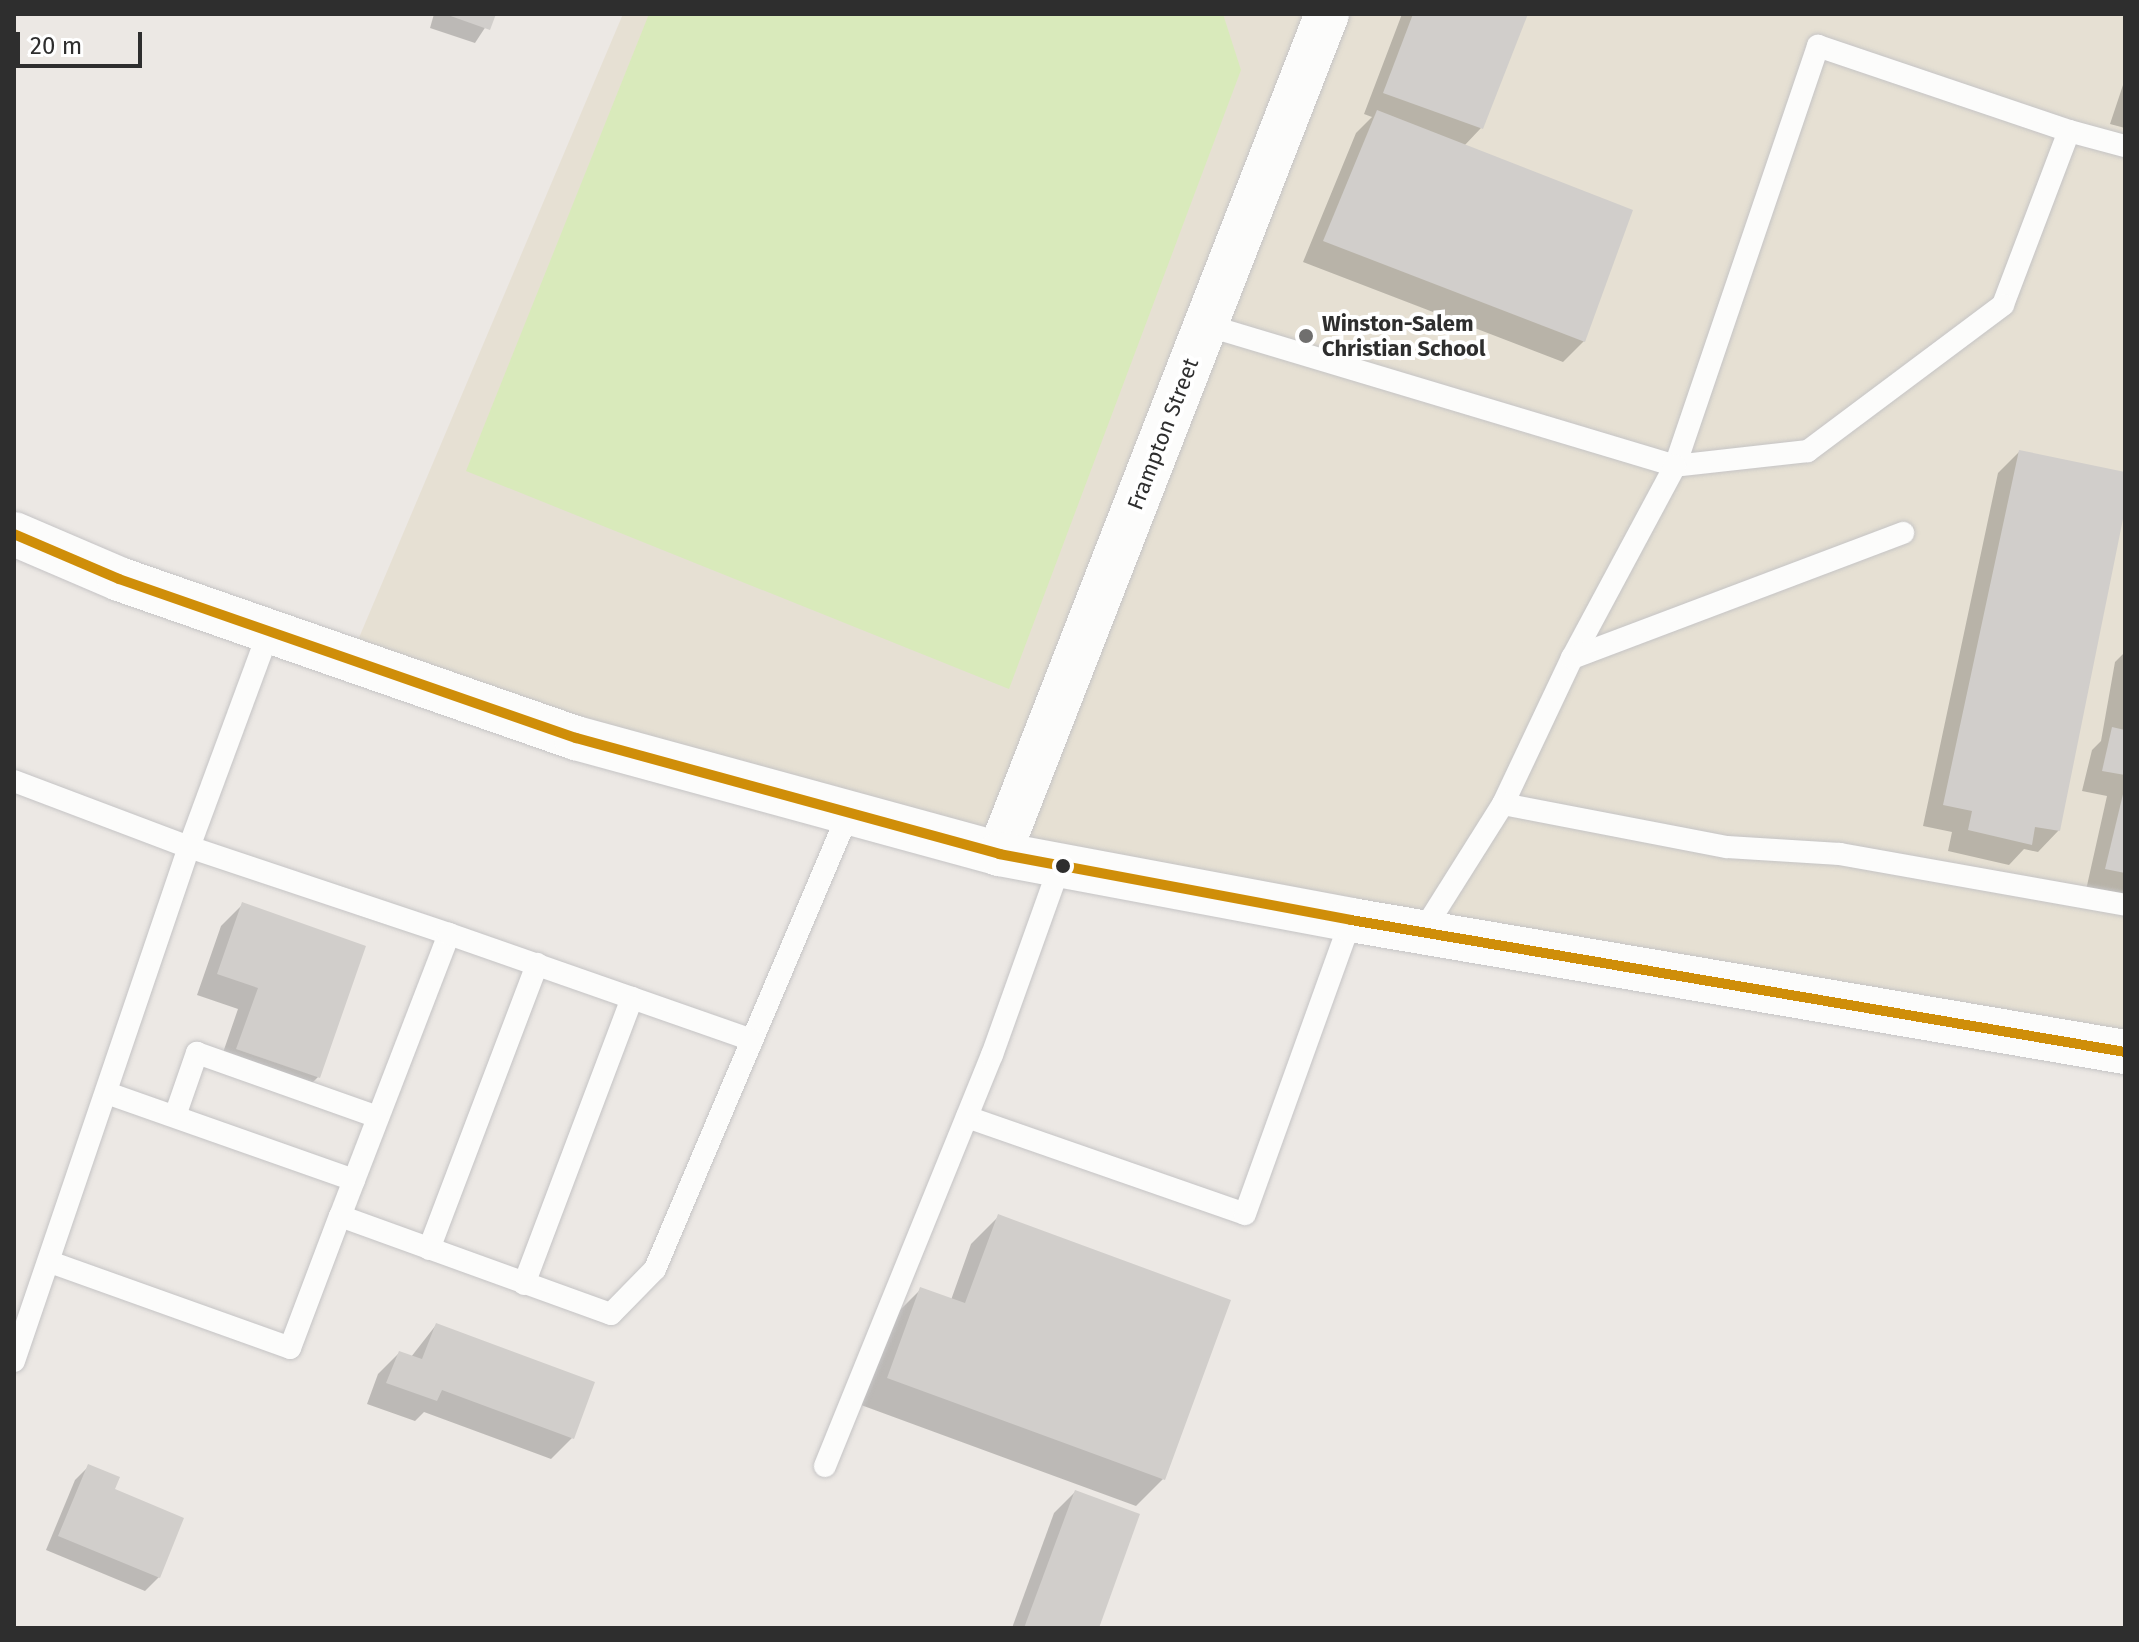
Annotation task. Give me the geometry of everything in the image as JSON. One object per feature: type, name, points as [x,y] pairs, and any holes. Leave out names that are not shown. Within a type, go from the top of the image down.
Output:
[{"type":"main road","name":"Frampton Street","points":[[999,854],[1327,14]]},
{"type":"main road","points":[[14,534],[119,579],[576,738],[999,854],[1351,920],[2125,1052]]},
{"type":"lane","points":[[1423,931],[1503,804],[1572,658],[1675,466],[1818,46],[2069,131],[2125,146]]},
{"type":"lane","points":[[1206,325],[1675,466],[1808,451],[2003,305],[2069,131]]},
{"type":"lane","points":[[1572,658],[1903,533]]},
{"type":"lane","points":[[14,1361],[22,1320],[50,1262],[189,847],[269,631]]},
{"type":"lane","points":[[14,781],[189,847],[752,1040]]},
{"type":"lane","points":[[1503,804],[1727,847],[1840,854],[2125,905]]},
{"type":"lane","points":[[340,1216],[611,1314],[655,1269],[849,812]]},
{"type":"lane","points":[[825,1466],[967,1117],[1060,865]]},
{"type":"lane","points":[[967,1117],[1245,1214],[1351,920]]},
{"type":"lane","points":[[50,1262],[290,1348],[449,934]]},
{"type":"lane","points":[[429,1249],[537,964]]},
{"type":"lane","points":[[524,1284],[632,998]]},
{"type":"lane","points":[[175,1116],[197,1053],[378,1117]]},
{"type":"lane","points":[[107,1093],[354,1180]]},
{"type":"shaded area","name":"Winston-Salem Christian School","points":[[623,14],[2125,14],[2125,1052],[999,854],[350,659]]},
{"type":"green space","points":[[649,14],[1223,14],[1241,70],[1009,689],[466,471]]},
{"type":"building","points":[[445,14],[496,14],[490,30]]},
{"type":"building","points":[[1413,14],[1528,14],[1483,129],[1383,93]]},
{"type":"building","points":[[1377,110],[1633,210],[1585,342],[1323,241]]},
{"type":"building","points":[[2019,450],[2125,472],[2125,509],[2060,831],[2035,827],[2032,845],[1968,830],[1972,811],[1943,805]]},
{"type":"building","points":[[2112,727],[2125,730],[2125,775],[2102,771]]},
{"type":"building","points":[[2125,790],[2125,873],[2105,869]]},
{"type":"building","points":[[242,902],[366,946],[320,1078],[236,1049],[258,988],[217,974]]},
{"type":"building","points":[[998,1214],[1231,1300],[1165,1480],[887,1378],[920,1287],[965,1303]]},
{"type":"building","points":[[436,1323],[595,1382],[574,1439],[442,1390],[437,1401],[386,1383],[399,1351],[422,1359]]},
{"type":"building","points":[[88,1464],[120,1477],[115,1489],[184,1518],[160,1578],[58,1536]]},
{"type":"building","points":[[1075,1490],[1140,1514],[1099,1628],[1024,1628]]},
{"type":"transit line","points":[[14,534],[119,579],[576,738],[999,854],[1351,920],[2125,1052]]},
{"type":"place","name":"Winston-Salem Christian School","points":[[1306,336]]}]
